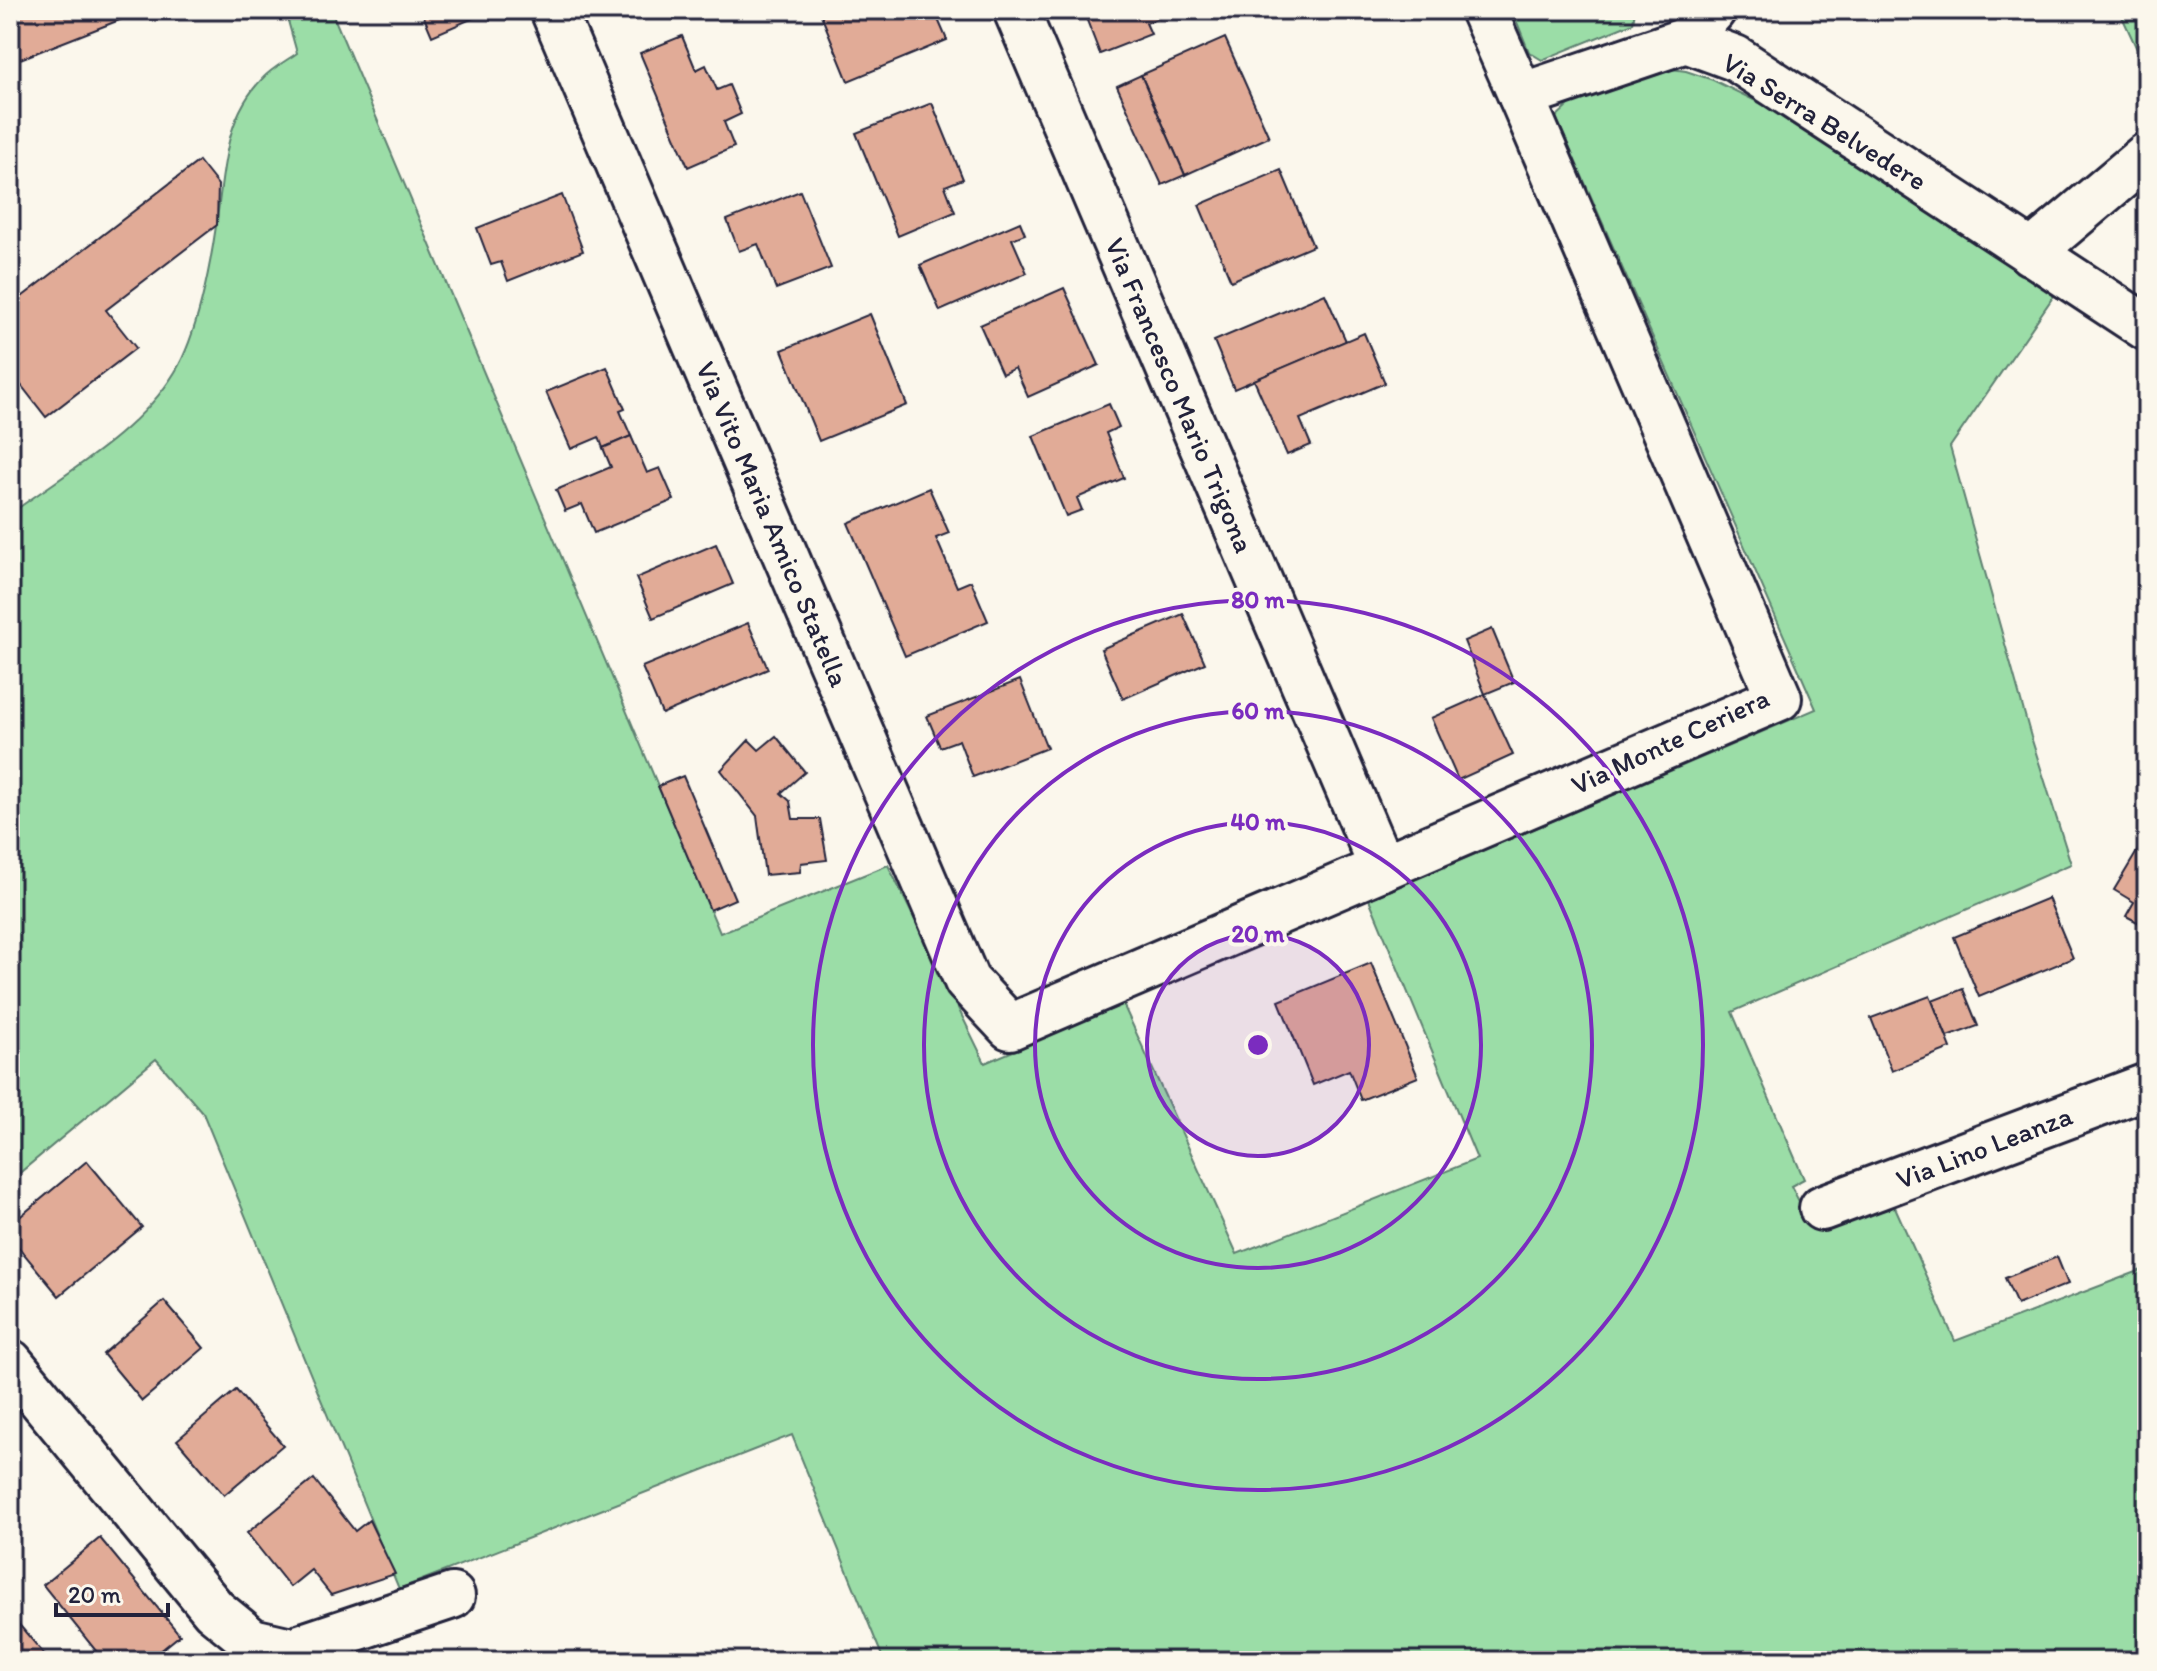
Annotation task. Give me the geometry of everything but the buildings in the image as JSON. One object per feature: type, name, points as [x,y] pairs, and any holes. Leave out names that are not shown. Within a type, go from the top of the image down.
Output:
[{"type":"street","name":"Via Vito Maria Amico Statella","points":[[553,10],[967,981],[1010,1027]]},
{"type":"street","name":"Via Francesco Mario Trigona","points":[[1016,10],[1382,868]]},
{"type":"street","points":[[1483,10],[1521,96]]},
{"type":"street","name":"Via Serra Belvedere","points":[[1521,96],[1699,25],[1735,58],[2147,328]]},
{"type":"street","name":"Via Monte Ceriera","points":[[1010,1027],[1779,698],[1521,96]]},
{"type":"street","points":[[2031,253],[2147,155]]},
{"type":"street","name":"Via Lino Leanza","points":[[1822,1208],[2147,1086]]},
{"type":"street","points":[[10,1362],[214,1610],[252,1641],[291,1650],[452,1596]]},
{"type":"green space","points":[[285,10],[331,10],[720,933],[888,865],[985,1063],[1123,1004],[1237,1254],[1477,1159],[1369,899],[1816,709],[1556,117],[1581,94],[1657,67],[1686,71],[1713,80],[1766,106],[2055,294],[1950,447],[2031,737],[2071,864],[1732,1012],[1804,1179],[1791,1186],[1814,1230],[1895,1207],[1955,1341],[2147,1268],[2147,1661],[884,1661],[792,1435],[399,1589],[203,1113],[156,1059],[10,1181],[10,514],[122,433],[160,394],[175,372],[190,340],[202,301],[233,129],[250,94],[263,78],[297,53]]},
{"type":"green space","points":[[1512,10],[1635,10],[1633,23],[1542,60],[1529,52]]},
{"type":"green space","points":[[2119,10],[2147,10],[2147,71]]}]
